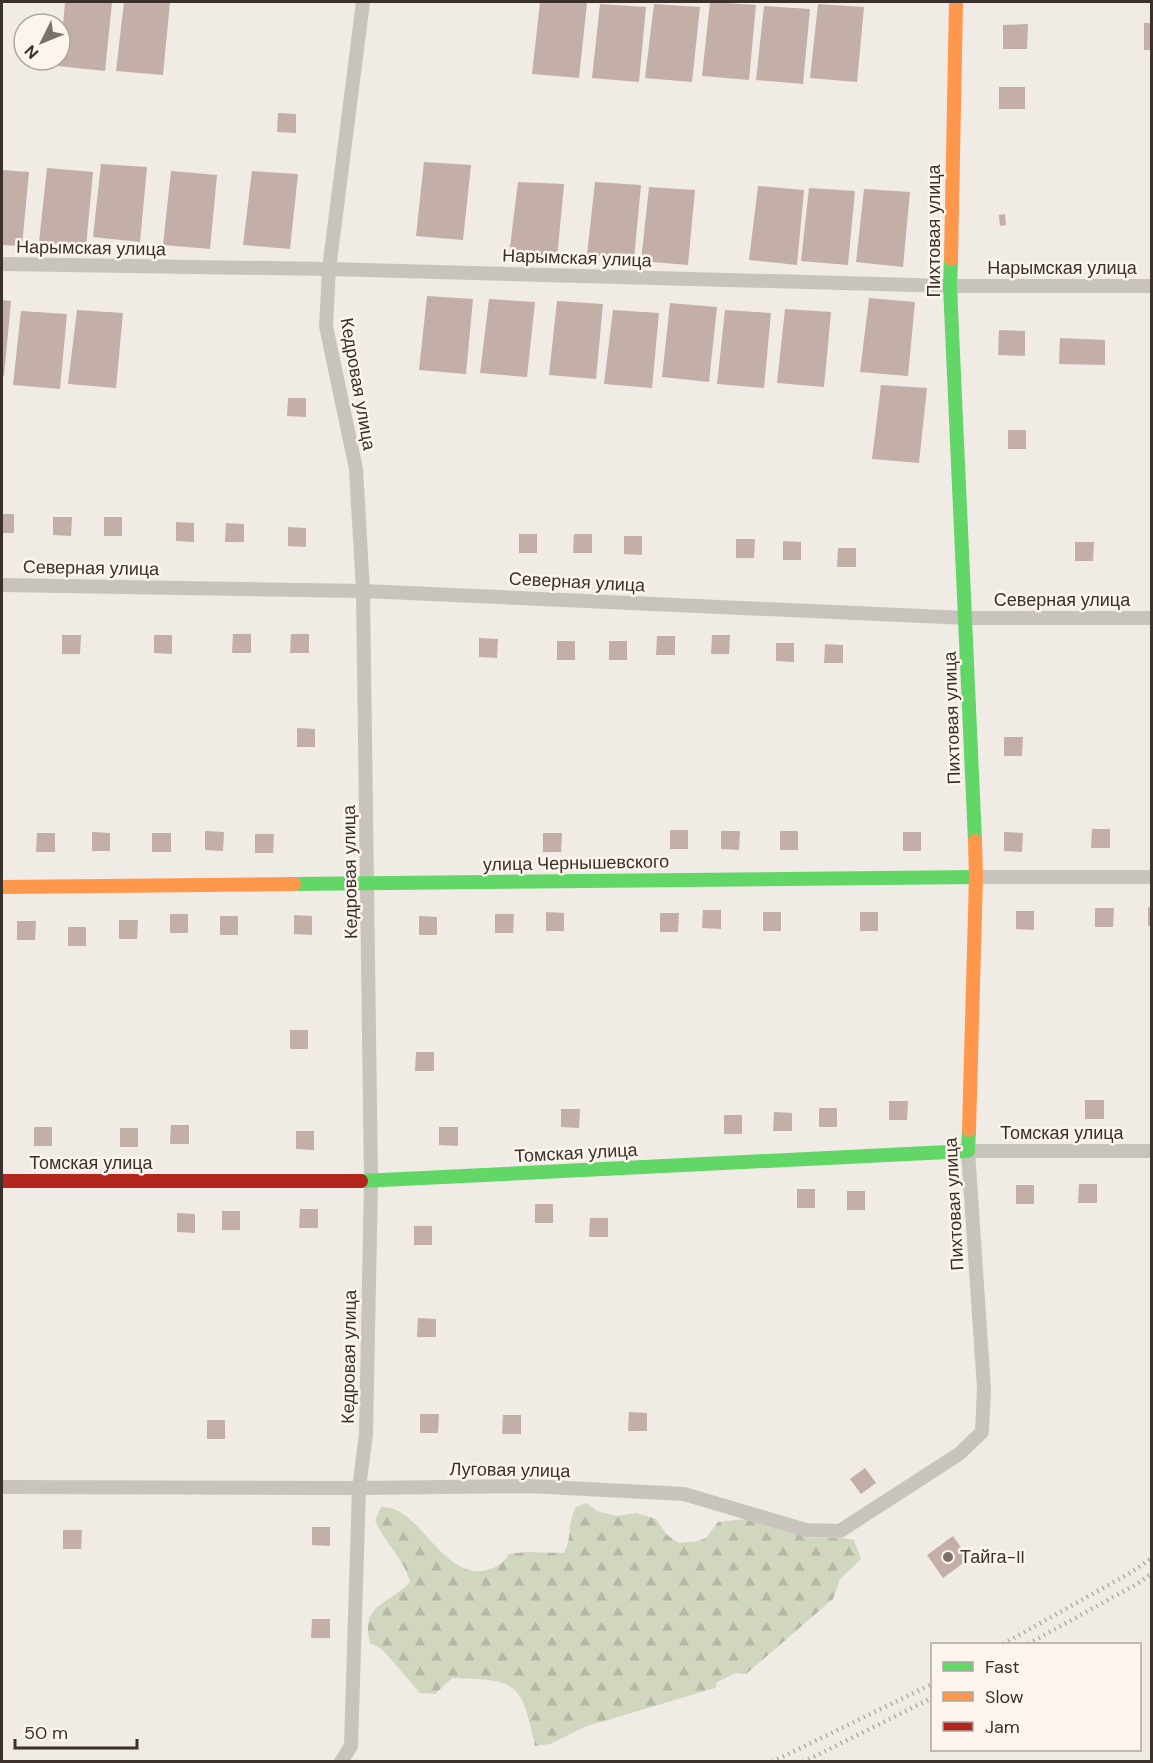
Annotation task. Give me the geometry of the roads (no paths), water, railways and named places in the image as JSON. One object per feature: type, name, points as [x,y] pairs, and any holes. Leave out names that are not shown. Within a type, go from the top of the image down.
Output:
[{"type":"street","name":"Кедровая улица","points":[[341,1761],[351,1746],[359,1488],[366,1434],[371,1181],[368,884],[363,591],[356,469],[326,326],[329,269],[363,2]]},
{"type":"street","name":"Пихтовая улица","points":[[956,2],[950,286],[976,877],[968,1151],[984,1389],[982,1432]]},
{"type":"street","name":"Нарымская улица","points":[[2,264],[329,269],[950,286],[1152,286]]},
{"type":"street","name":"Северная улица","points":[[2,585],[363,591],[966,618],[1152,618]]},
{"type":"street","name":"улица Чернышевского","points":[[2,887],[1152,877]]},
{"type":"street","name":"Томская улица","points":[[2,1181],[371,1181],[968,1151],[1152,1151]]},
{"type":"street","name":"Луговая улица","points":[[2,1487],[528,1486],[684,1494],[806,1530],[840,1531],[959,1454],[982,1432]]},
{"type":"railway","points":[[1005,1643],[1130,1573],[1152,1558]]},
{"type":"railway","points":[[1030,1643],[1137,1584],[1152,1573]]},
{"type":"railway","points":[[772,1762],[931,1684]]},
{"type":"railway","points":[[803,1762],[931,1698]]},
{"type":"place","name":"Тайга-II","points":[[948,1557]]}]
